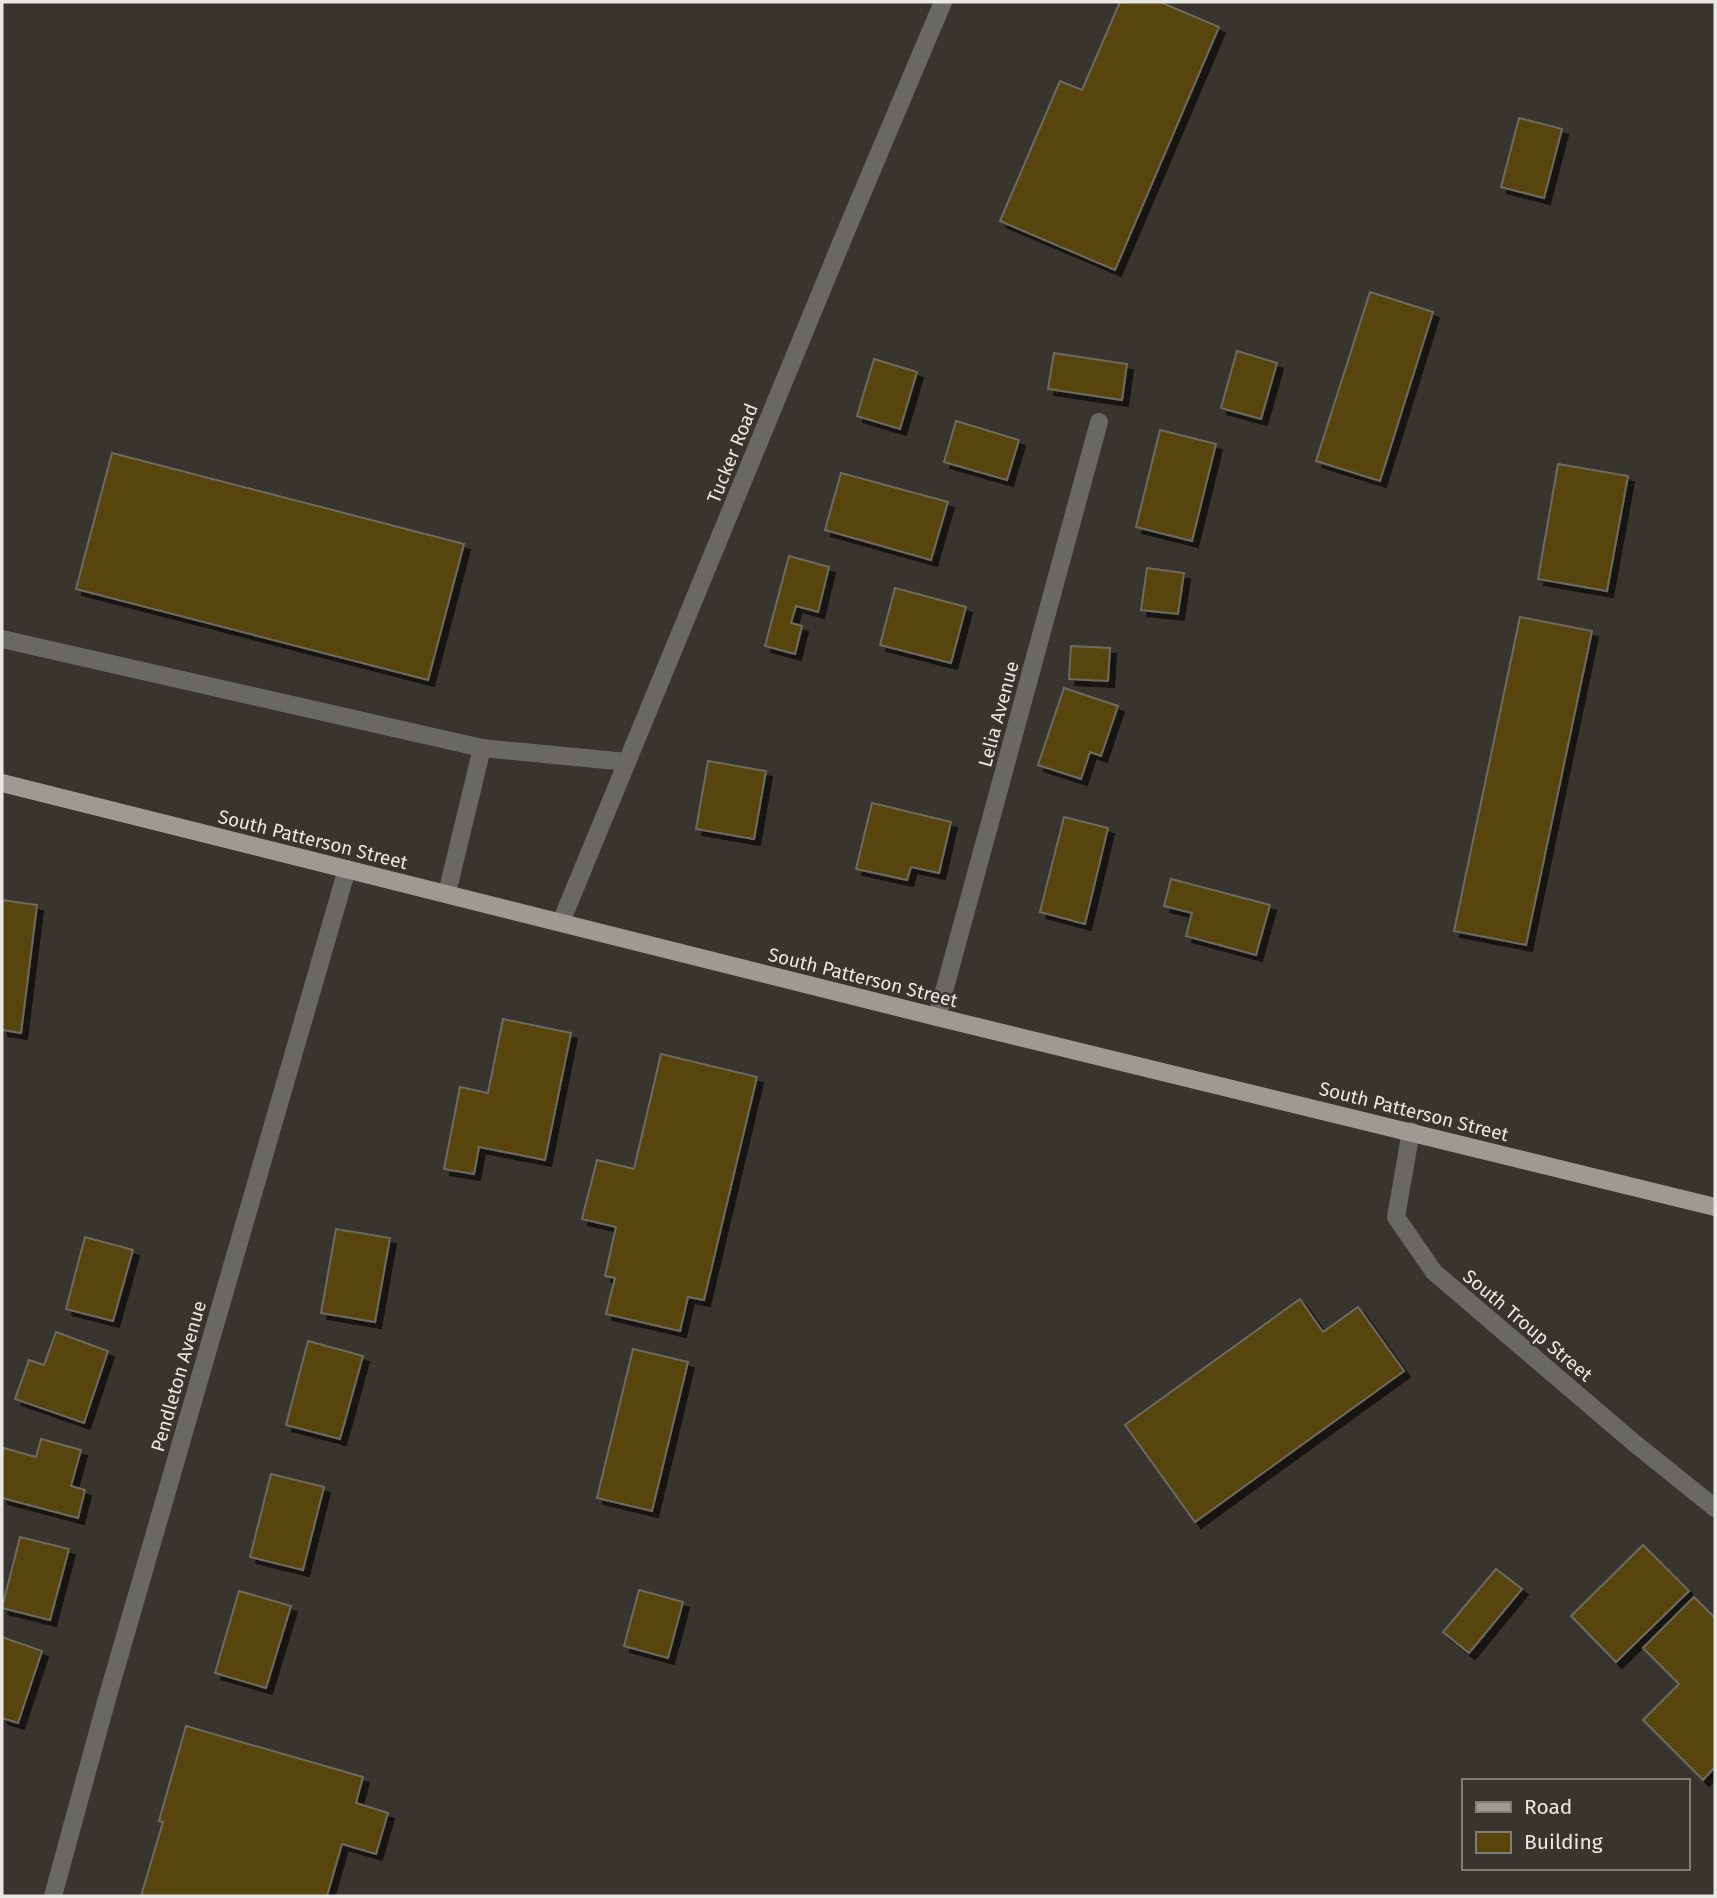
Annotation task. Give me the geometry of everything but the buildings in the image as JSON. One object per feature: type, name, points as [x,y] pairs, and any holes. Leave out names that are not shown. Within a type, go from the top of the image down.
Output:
[{"type":"main road","name":"South Patterson Street","points":[[2,783],[937,1017],[1715,1207]]},
{"type":"street","name":"Tucker Road","points":[[561,922],[943,2]]},
{"type":"street","name":"Lelia Avenue","points":[[937,1017],[1099,422]]},
{"type":"street","points":[[2,639],[482,748],[627,762]]},
{"type":"street","points":[[447,894],[482,748]]},
{"type":"street","name":"Pendleton Avenue","points":[[53,1896],[108,1695],[347,869]]},
{"type":"street","name":"South Troup Street","points":[[1411,1131],[1396,1217],[1434,1272],[1633,1442],[1715,1508]]}]
